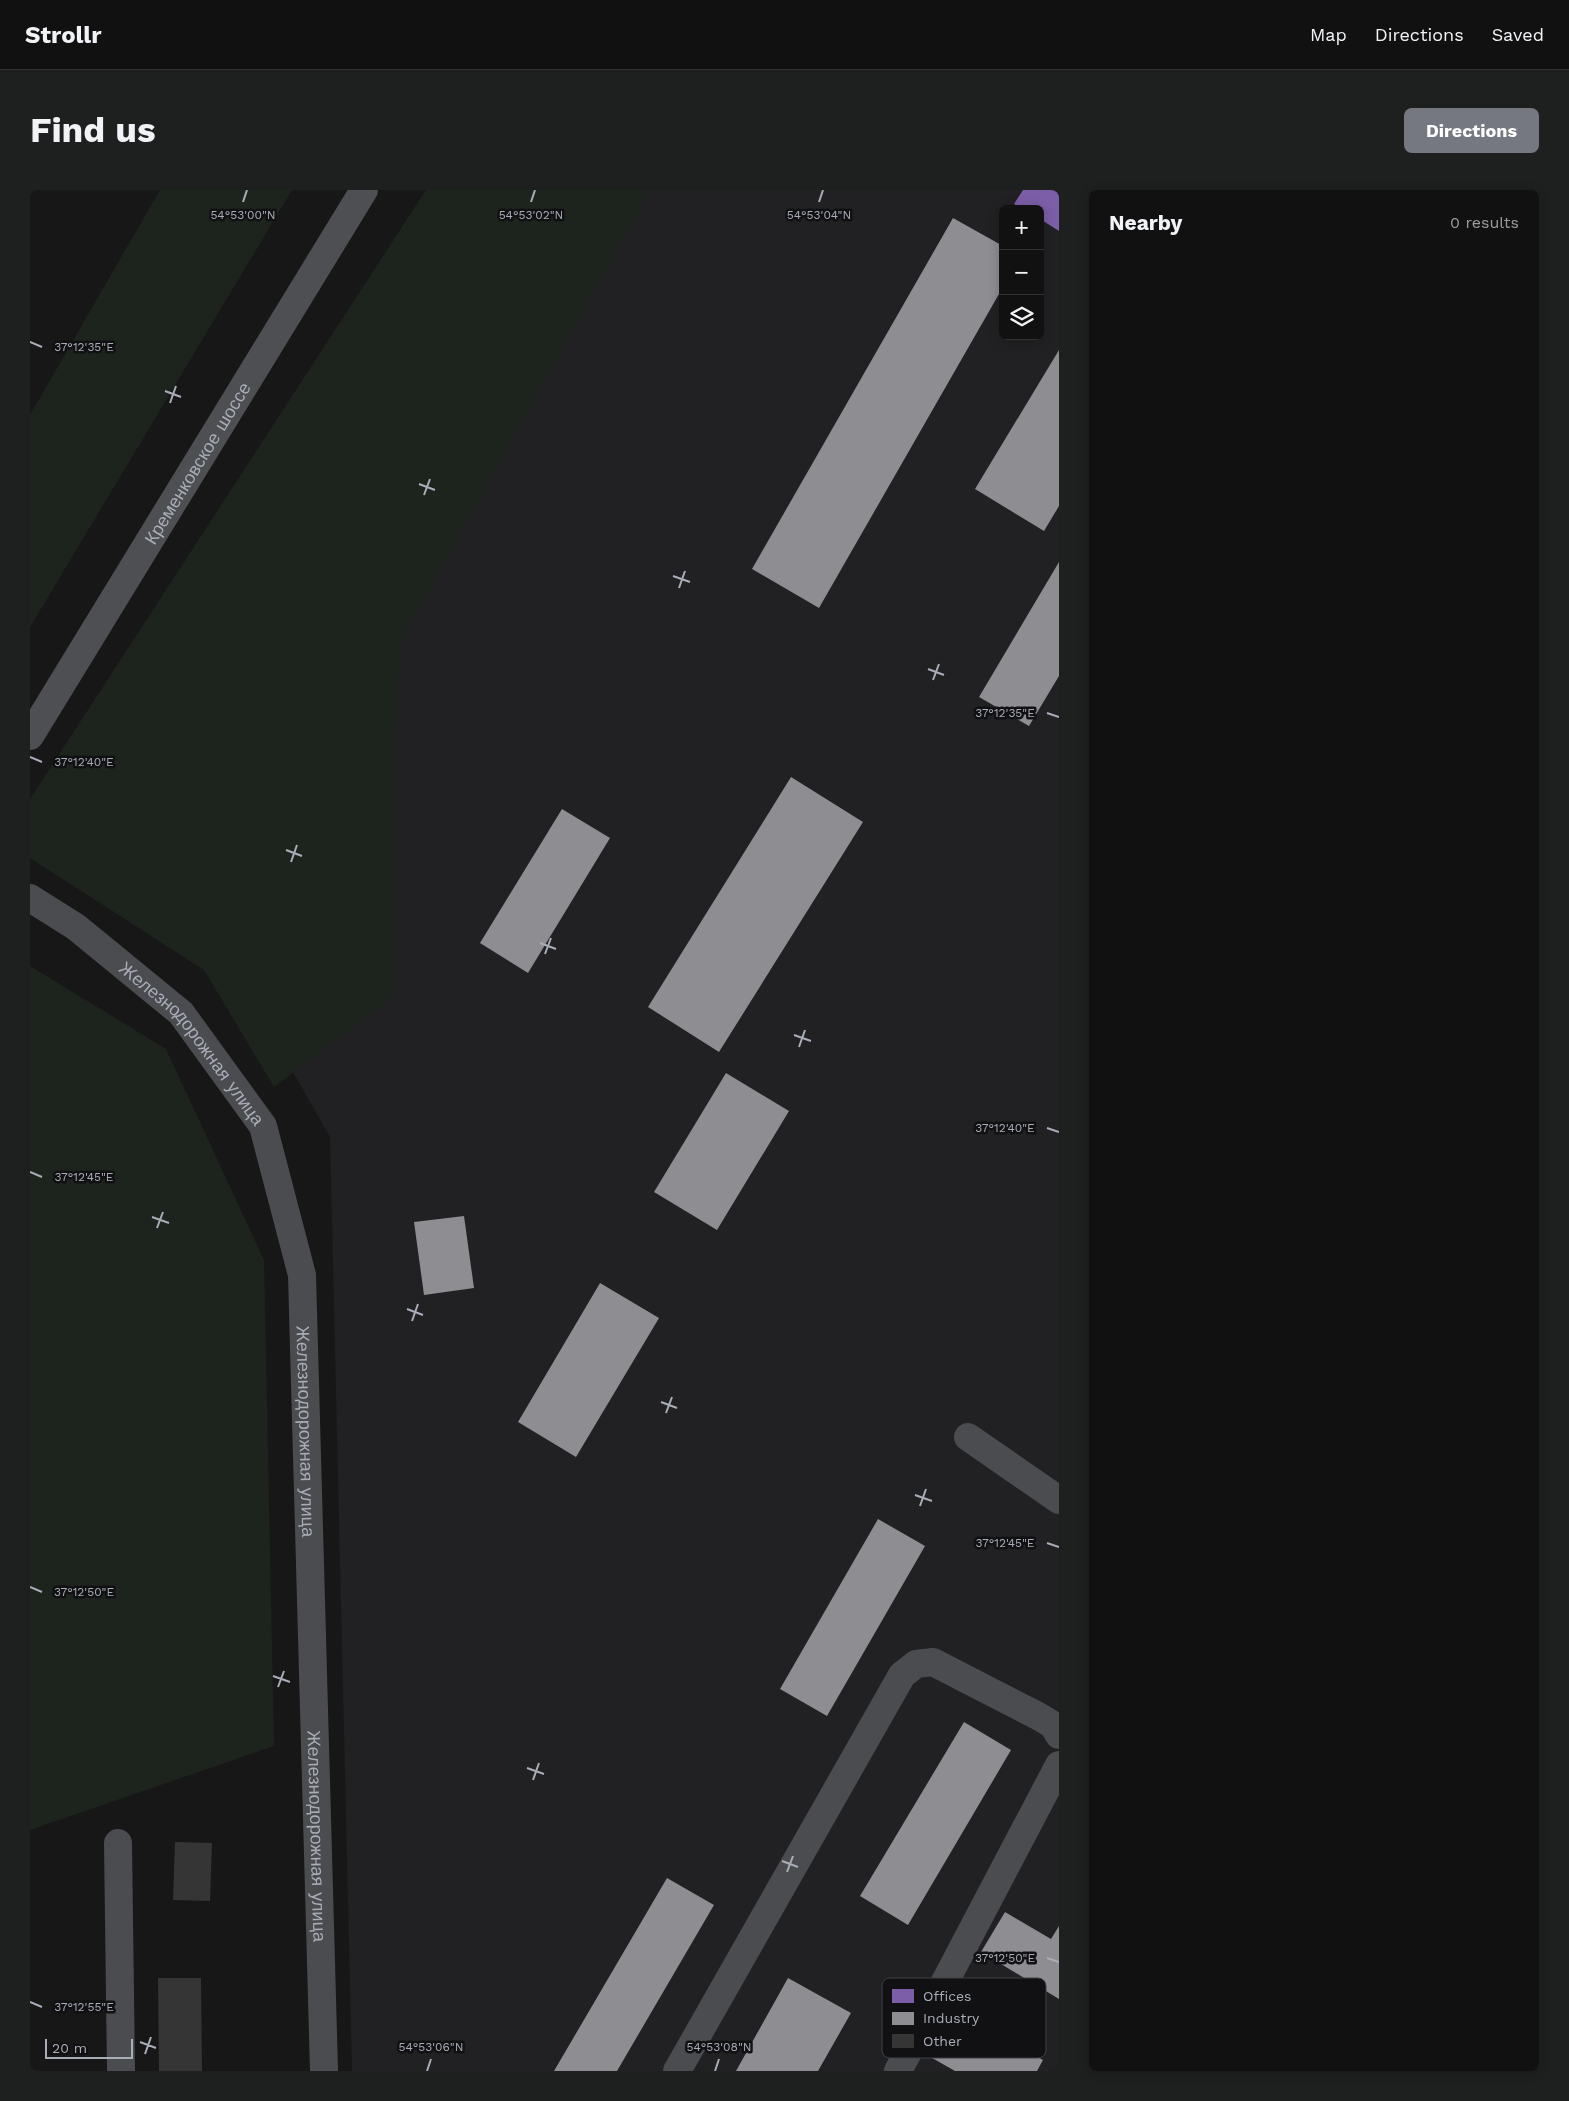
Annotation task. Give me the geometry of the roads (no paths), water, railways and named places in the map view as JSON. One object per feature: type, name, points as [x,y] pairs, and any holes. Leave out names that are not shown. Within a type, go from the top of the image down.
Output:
[{"type":"main road","name":"Кременковское шоссе","points":[[30,736],[364,190]]},
{"type":"street","name":"Железнодорожная улица","points":[[30,898],[76,927],[181,1014],[263,1126],[302,1275],[324,2071]]},
{"type":"street","points":[[968,1438],[1059,1500]]},
{"type":"street","points":[[677,2071],[902,1675],[916,1664],[933,1662],[1038,1716],[1053,1725],[1059,1735]]},
{"type":"street","points":[[947,1978],[1059,1765]]},
{"type":"street","points":[[118,1843],[121,2071]]},
{"type":"street","points":[[898,2071],[905,2058]]}]
